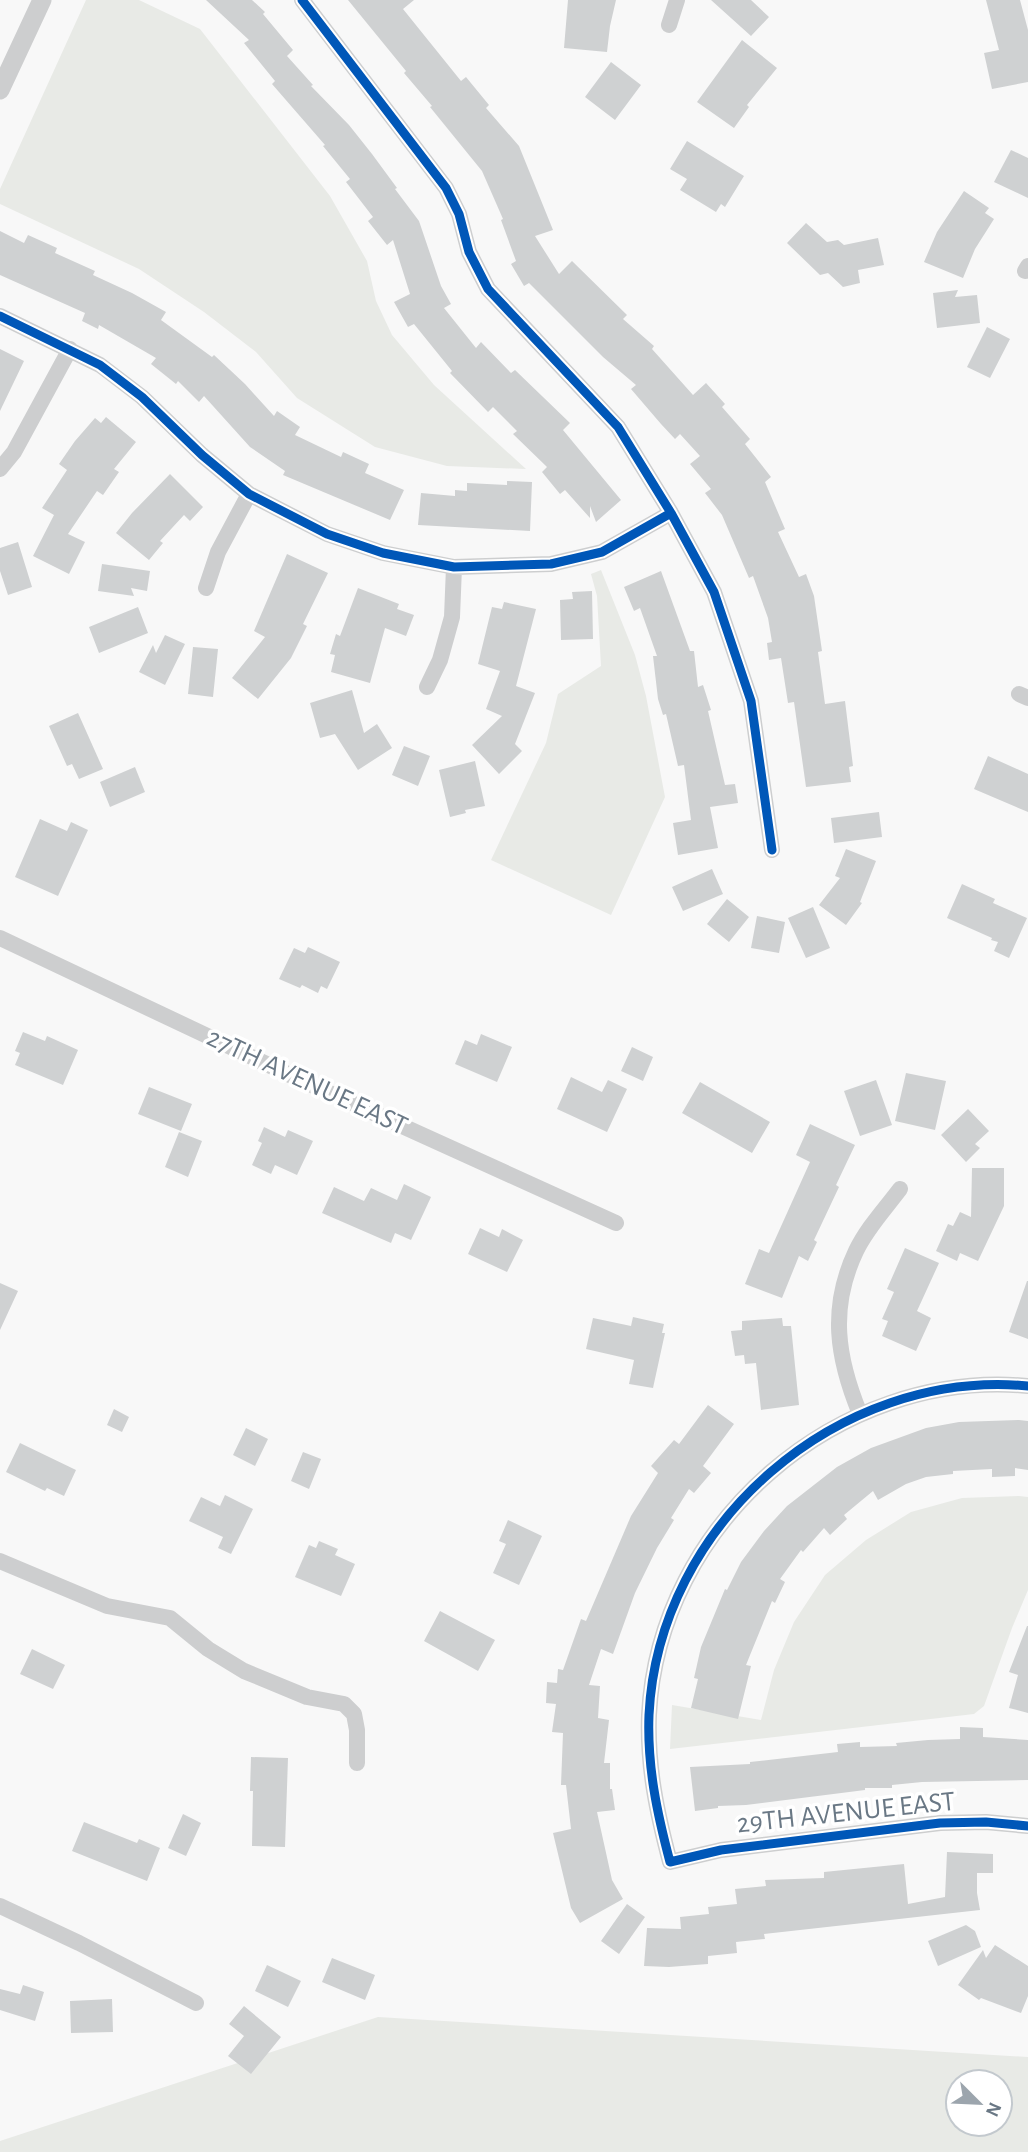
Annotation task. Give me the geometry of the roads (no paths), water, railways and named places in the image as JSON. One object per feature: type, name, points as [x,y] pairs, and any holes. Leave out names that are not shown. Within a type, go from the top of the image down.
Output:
[{"type":"street","points":[[0,90],[42,0]]},
{"type":"street","points":[[302,0],[446,188],[459,214],[469,252],[488,289],[618,427],[671,513],[714,592],[751,701],[772,850]]},
{"type":"street","points":[[669,25],[677,0]]},
{"type":"street","points":[[0,316],[100,365],[142,397],[202,455],[249,494],[327,534],[383,553],[454,567],[551,564],[602,552],[671,513]]},
{"type":"street","points":[[0,469],[14,453],[70,349]]},
{"type":"street","points":[[206,588],[218,552],[249,494]]},
{"type":"street","points":[[427,687],[440,660],[452,617],[454,567]]},
{"type":"street","name":"27TH AVENUE EAST","points":[[0,938],[304,1081],[616,1223]]},
{"type":"street","points":[[900,1189],[856,1250],[840,1302],[838,1332],[841,1356],[846,1380],[860,1414],[912,1396],[948,1388],[979,1385],[1028,1386]]},
{"type":"street","name":"29TH AVENUE EAST","points":[[860,1414],[799,1448],[770,1471],[720,1525],[682,1588],[656,1664],[649,1713],[651,1780],[670,1862],[721,1850],[940,1823],[986,1822],[1028,1826]]},
{"type":"street","points":[[0,1561],[107,1606],[170,1618],[208,1650],[244,1671],[307,1697],[344,1704],[354,1714],[357,1763]]},
{"type":"street","points":[[0,1906],[196,2003]]}]
